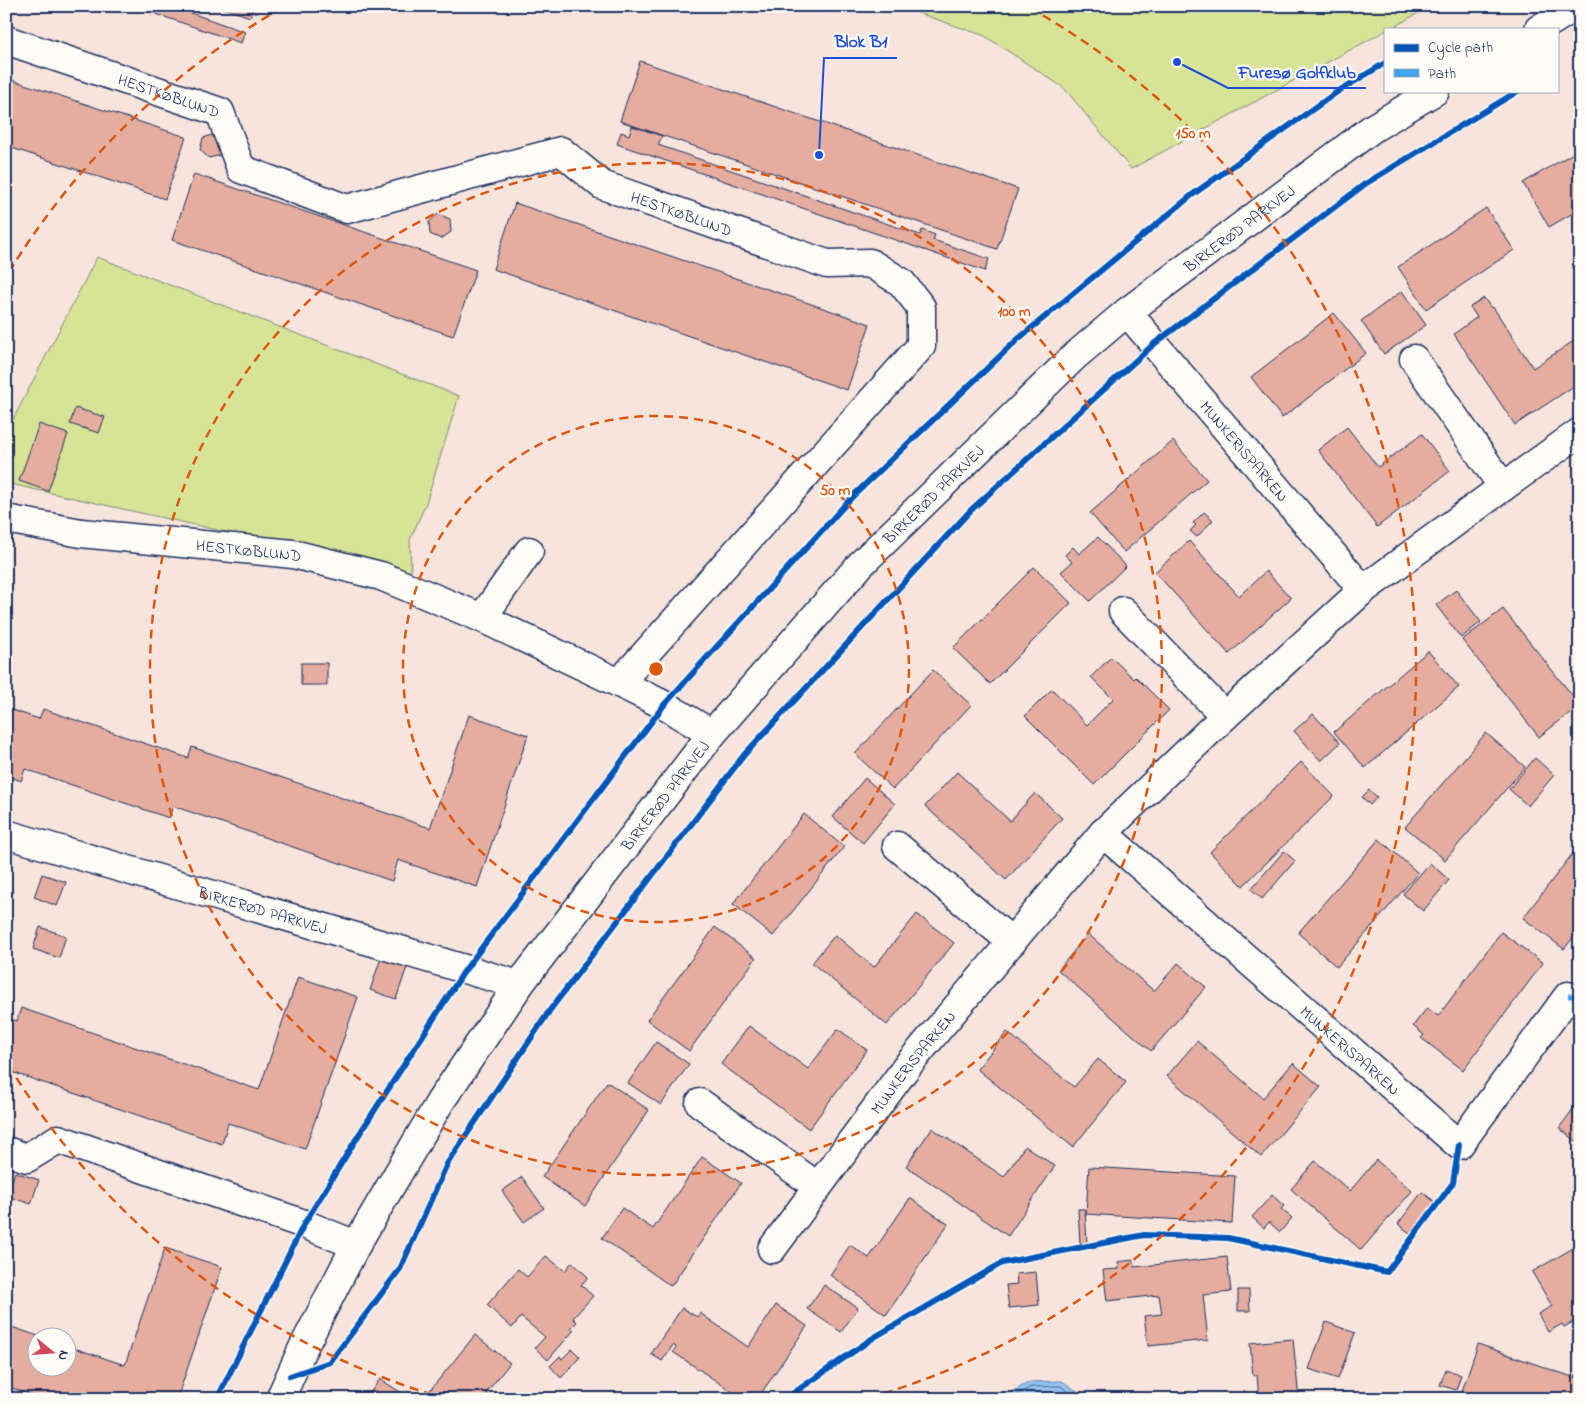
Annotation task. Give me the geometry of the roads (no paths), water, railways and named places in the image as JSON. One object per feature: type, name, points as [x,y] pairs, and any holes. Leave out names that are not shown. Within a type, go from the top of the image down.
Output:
[{"type":"street","points":[[1541,28],[1576,6]]},
{"type":"street","name":"HESTKØBLUND","points":[[6,40],[220,112],[241,169],[347,209],[561,151],[602,185],[828,264],[870,263],[902,282],[921,307],[921,346],[619,683]]},
{"type":"street","name":"BIRKERØD PARKVEJ","points":[[280,1399],[301,1352],[356,1245],[440,1102],[519,985],[712,734],[861,564],[1075,356],[1127,312],[1373,128],[1433,92]]},
{"type":"street","name":"MUNKERISPARKEN","points":[[1127,312],[1363,590]]},
{"type":"street","points":[[1414,359],[1503,487]]},
{"type":"street","name":"MUNKERISPARKEN","points":[[772,1249],[908,1064],[1103,833],[1225,716],[1363,590],[1580,432]]},
{"type":"street","name":"HESTKØBLUND","points":[[6,519],[81,533],[292,554],[381,576],[482,618],[619,683],[664,705],[712,734]]},
{"type":"street","points":[[482,618],[529,551]]},
{"type":"street","points":[[1123,611],[1225,716]]},
{"type":"street","name":"MUNKERISPARKEN","points":[[1103,833],[1460,1145],[1568,996]]},
{"type":"street","name":"BIRKERØD PARKVEJ","points":[[6,834],[519,985]]},
{"type":"street","points":[[897,846],[1012,942]]},
{"type":"street","points":[[700,1103],[818,1186]]},
{"type":"street","points":[[6,1151],[27,1158],[58,1139],[304,1224],[356,1245]]},
{"type":"water","points":[[1062,1381],[1089,1399],[998,1399],[1030,1382]]},
{"type":"place","name":"Furesø Golfklub","points":[[1177,62]]},
{"type":"place","name":"Blok B1","points":[[819,155]]}]
